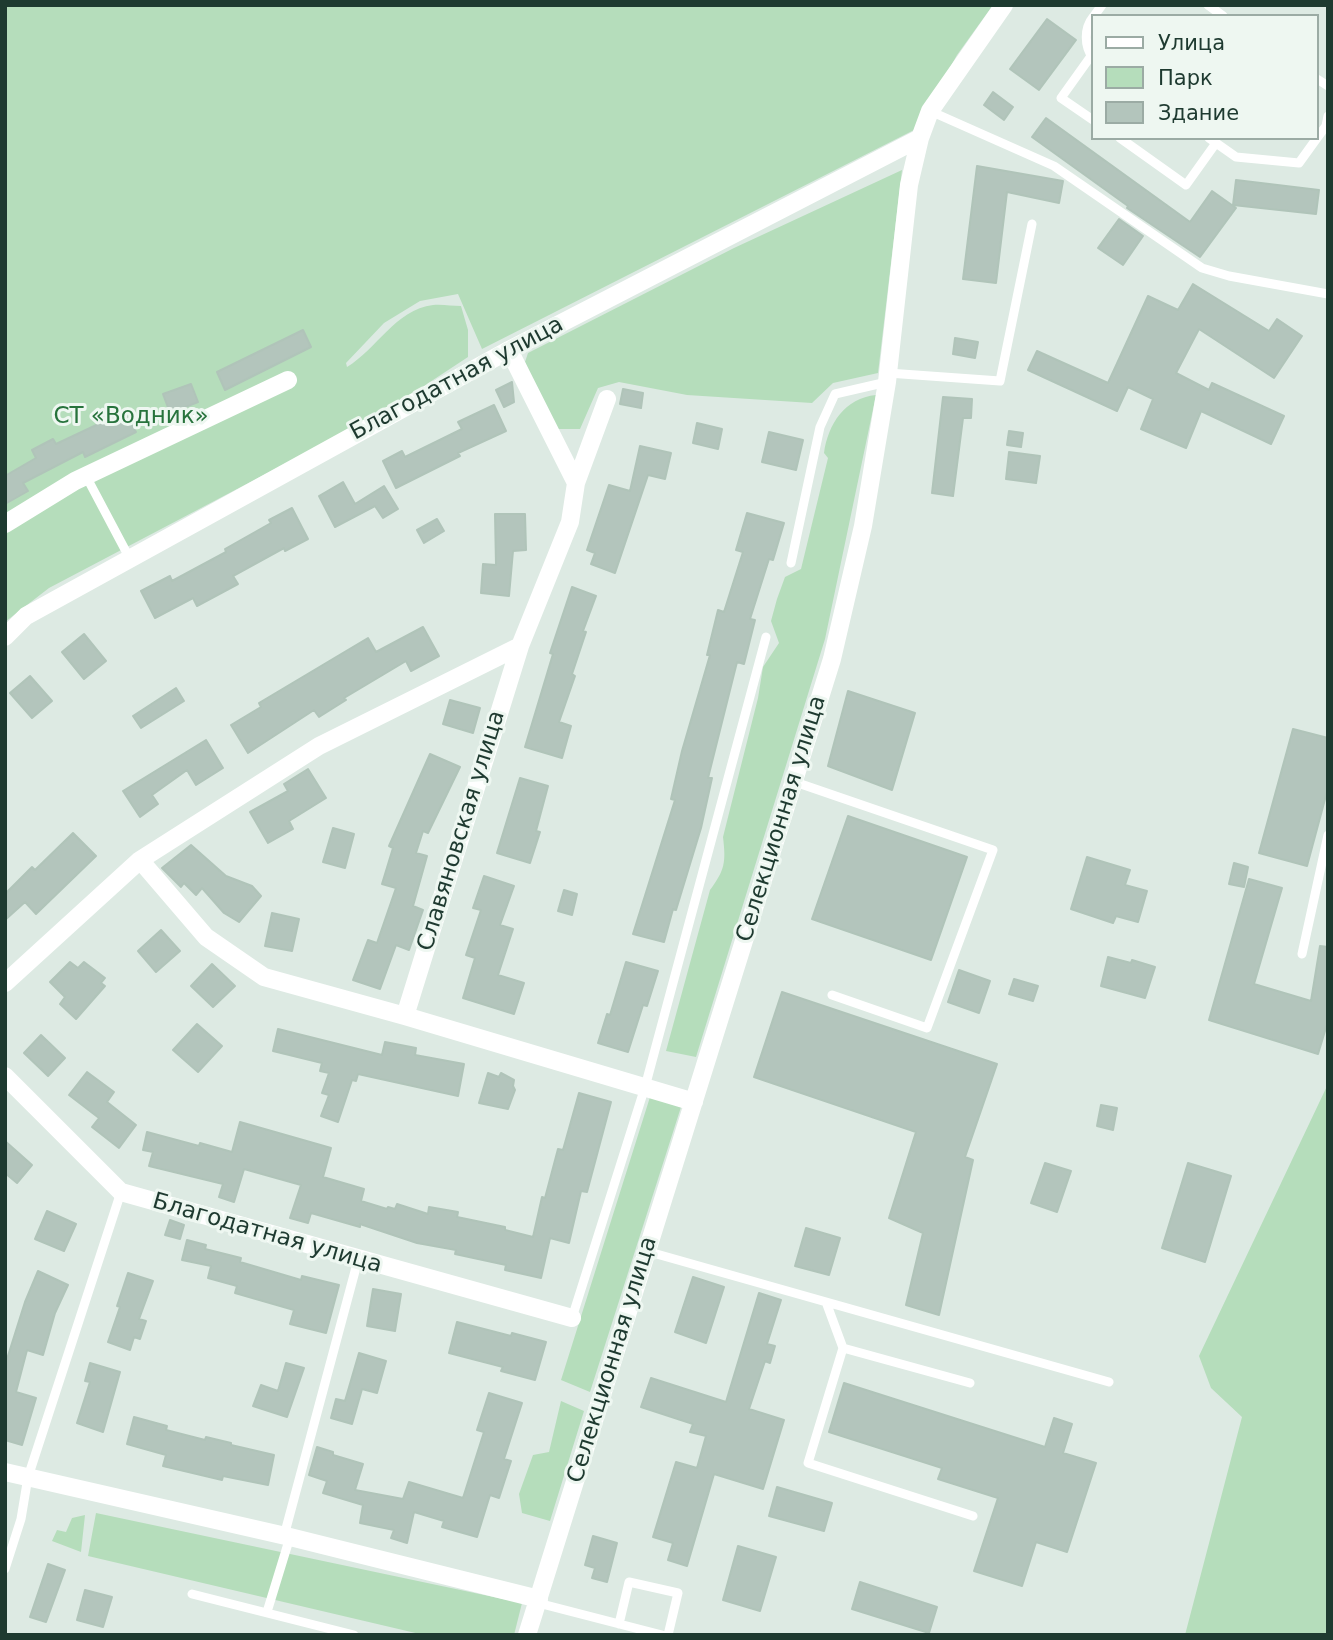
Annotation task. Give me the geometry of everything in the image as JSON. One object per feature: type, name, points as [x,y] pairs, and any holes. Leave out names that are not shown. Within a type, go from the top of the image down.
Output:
[{"type":"street","name":"Селекционная улица","points":[[527,1635],[832,659],[860,540],[888,378],[909,186],[920,138],[930,111],[1004,5]]},
{"type":"street","name":"Благодатная улица","points":[[5,637],[26,617],[509,349],[920,138]]},
{"type":"street","points":[[509,349],[576,483]]},
{"type":"street","points":[[5,524],[86,476],[288,380]]},
{"type":"street","name":"Славяновская улица","points":[[405,1016],[520,646],[570,522],[576,483],[607,399]]},
{"type":"street","points":[[5,983],[140,860],[319,746],[520,646]]},
{"type":"street","points":[[140,860],[206,937],[264,977],[694,1102]]},
{"type":"street","name":"Благодатная улица","points":[[5,1076],[121,1192],[572,1318]]},
{"type":"street","points":[[5,1472],[287,1536],[538,1601]]},
{"type":"lane","points":[[1092,19],[1087,36],[1087,49],[1092,57],[1061,98],[1092,119]]},
{"type":"lane","points":[[930,111],[1054,166],[1202,268],[1229,276],[1328,294]]},
{"type":"lane","points":[[1319,135],[1326,126],[1328,116]]},
{"type":"lane","points":[[1123,140],[1186,185],[1212,141],[1236,157],[1299,163],[1316,140]]},
{"type":"lane","points":[[792,563],[820,427],[835,394],[888,378],[1000,381],[1032,224]]},
{"type":"lane","points":[[86,476],[130,559]]},
{"type":"lane","points":[[572,1318],[645,1087],[766,638]]},
{"type":"lane","points":[[795,782],[993,850],[927,1028],[832,995]]},
{"type":"lane","points":[[1302,954],[1328,835]]},
{"type":"lane","points":[[5,1569],[21,1519],[28,1477],[121,1192]]},
{"type":"lane","points":[[646,1251],[1109,1382]]},
{"type":"lane","points":[[267,1612],[358,1260]]},
{"type":"lane","points":[[826,1302],[843,1348],[808,1463],[973,1516]]},
{"type":"lane","points":[[843,1348],[970,1383]]},
{"type":"lane","points":[[619,1624],[629,1582],[678,1593],[668,1635]]},
{"type":"lane","points":[[192,1594],[354,1635]]},
{"type":"lane","points":[[538,1601],[662,1635]]},
{"type":"green space","name":"СТ «Водник»","points":[[5,5],[993,5],[957,55],[916,129],[482,349],[458,294],[420,301],[384,323],[346,363],[347,367],[408,314],[433,305],[461,306],[468,330],[468,357],[389,409],[49,588],[5,622]]},
{"type":"green space","points":[[902,170],[878,373],[833,383],[812,403],[687,395],[619,382],[598,388],[580,429],[555,429],[525,362],[528,353],[734,248]]},
{"type":"green space","points":[[876,395],[825,639],[696,1057],[666,1051],[710,890],[723,865],[723,837],[758,698],[763,667],[779,643],[771,621],[785,577],[801,569],[828,458],[824,453],[829,432],[847,407],[855,401]]},
{"type":"green space","points":[[1328,1084],[1328,1635],[1185,1635],[1242,1417],[1211,1388],[1199,1356]]},
{"type":"green space","points":[[650,1097],[681,1107],[590,1392],[561,1380]]},
{"type":"green space","points":[[561,1401],[584,1411],[550,1521],[522,1513],[519,1494],[533,1455],[549,1452]]},
{"type":"green space","points":[[96,1513],[522,1603],[514,1635],[424,1635],[88,1556]]},
{"type":"green space","points":[[85,1515],[81,1552],[52,1541],[57,1530],[66,1532],[72,1518]]},
{"type":"building","points":[[1047,19],[1076,40],[1039,90],[1010,69]]},
{"type":"building","points":[[993,92],[1013,107],[1004,120],[984,105]]},
{"type":"building","points":[[1046,118],[1190,222],[1212,191],[1236,208],[1200,257],[1127,208],[1128,206],[1032,137]]},
{"type":"building","points":[[977,166],[1063,181],[1059,203],[1007,192],[996,283],[963,279]]},
{"type":"building","points":[[1236,180],[1319,190],[1316,214],[1233,205]]},
{"type":"building","points":[[1119,219],[1143,236],[1123,265],[1098,248]]},
{"type":"building","points":[[1193,284],[1269,331],[1277,319],[1302,336],[1274,378],[1199,329],[1176,373],[1209,390],[1212,383],[1284,416],[1271,444],[1201,411],[1186,448],[1141,429],[1153,399],[1128,387],[1117,411],[1028,370],[1037,351],[1108,383],[1148,296],[1178,310]]},
{"type":"building","points":[[303,330],[311,347],[225,390],[217,372]]},
{"type":"building","points":[[955,338],[978,342],[975,358],[953,354]]},
{"type":"building","points":[[512,382],[514,402],[504,407],[496,390]]},
{"type":"building","points":[[191,384],[198,402],[170,413],[163,394]]},
{"type":"building","points":[[623,389],[643,393],[641,408],[620,404]]},
{"type":"building","points":[[943,397],[972,399],[971,418],[963,418],[953,496],[932,493]]},
{"type":"building","points":[[494,405],[506,431],[458,453],[460,456],[396,488],[383,461],[402,451],[405,457],[462,429],[458,422]]},
{"type":"building","points":[[124,412],[136,432],[85,457],[83,452],[23,483],[28,491],[5,504],[5,476],[36,458],[32,450],[53,439],[56,444]]},
{"type":"building","points":[[697,423],[722,429],[718,449],[693,443]]},
{"type":"building","points":[[1009,431],[1023,433],[1021,447],[1007,445]]},
{"type":"building","points":[[769,432],[803,440],[796,470],[762,462]]},
{"type":"building","points":[[640,446],[671,453],[665,479],[648,475],[615,573],[591,564],[595,553],[587,550],[609,485],[630,491]]},
{"type":"building","points":[[1009,452],[1040,456],[1036,483],[1006,479]]},
{"type":"building","points":[[343,482],[355,504],[384,486],[398,509],[383,518],[375,506],[335,527],[319,496]]},
{"type":"building","points":[[292,508],[308,539],[285,551],[284,548],[233,576],[238,584],[197,606],[193,598],[155,618],[141,591],[170,576],[172,581],[226,552],[225,549]]},
{"type":"building","points":[[747,513],[784,523],[773,560],[769,559],[750,619],[755,620],[744,664],[737,662],[708,778],[712,778],[701,828],[664,942],[633,934],[675,800],[671,799],[710,655],[707,655],[718,610],[724,612],[743,552],[736,550]]},
{"type":"building","points":[[495,514],[525,514],[526,550],[513,551],[509,596],[481,593],[483,564],[496,565]]},
{"type":"building","points":[[437,519],[444,531],[424,543],[417,530]]},
{"type":"building","points":[[572,587],[596,596],[583,631],[586,632],[572,674],[575,676],[559,722],[571,726],[562,758],[525,747],[553,654],[550,653]]},
{"type":"building","points":[[423,627],[439,656],[411,671],[406,661],[344,698],[346,700],[319,717],[314,710],[248,753],[231,725],[261,707],[259,703],[368,638],[376,652]]},
{"type":"building","points":[[84,634],[106,661],[84,679],[62,652]]},
{"type":"building","points":[[30,676],[52,701],[32,718],[10,693]]},
{"type":"building","points":[[176,688],[184,701],[141,728],[133,716]]},
{"type":"building","points":[[848,691],[915,713],[892,790],[828,766]]},
{"type":"building","points":[[450,700],[480,708],[473,733],[443,724]]},
{"type":"building","points":[[1293,729],[1328,738],[1328,788],[1307,866],[1259,853]]},
{"type":"building","points":[[206,740],[223,768],[196,785],[187,770],[152,795],[158,804],[140,817],[123,791]]},
{"type":"building","points":[[430,754],[460,767],[428,833],[423,831],[416,853],[427,856],[413,906],[423,910],[409,950],[396,945],[380,989],[353,980],[368,940],[377,943],[396,888],[382,884],[393,848],[389,846]]},
{"type":"building","points":[[308,769],[326,798],[289,821],[293,829],[268,843],[250,812],[288,791],[284,784]]},
{"type":"building","points":[[520,778],[548,786],[536,831],[540,832],[530,863],[497,853]]},
{"type":"building","points":[[848,816],[967,857],[931,960],[812,919]]},
{"type":"building","points":[[333,828],[354,834],[345,868],[323,862]]},
{"type":"building","points":[[73,833],[96,856],[36,914],[25,902],[5,920],[5,894],[32,867],[35,870]]},
{"type":"building","points":[[191,845],[226,876],[252,886],[261,896],[239,922],[224,913],[202,888],[196,895],[184,883],[181,887],[162,868]]},
{"type":"building","points":[[1087,857],[1130,870],[1125,885],[1147,891],[1138,922],[1116,916],[1113,923],[1071,909]]},
{"type":"building","points":[[1234,863],[1248,867],[1244,887],[1229,884]]},
{"type":"building","points":[[484,876],[514,886],[500,925],[513,929],[498,975],[524,983],[514,1014],[463,998],[475,958],[466,955],[481,910],[473,908]]},
{"type":"building","points":[[1249,879],[1282,888],[1254,984],[1311,1001],[1320,946],[1328,947],[1328,1021],[1318,1054],[1209,1020]]},
{"type":"building","points":[[564,890],[577,894],[572,915],[558,911]]},
{"type":"building","points":[[272,913],[299,919],[292,951],[265,946]]},
{"type":"building","points":[[161,930],[180,951],[156,972],[138,951]]},
{"type":"building","points":[[1108,957],[1155,967],[1145,998],[1101,986]]},
{"type":"building","points":[[70,962],[78,968],[84,962],[105,978],[101,983],[105,986],[76,1019],[60,1004],[65,997],[50,982]]},
{"type":"building","points":[[626,962],[658,971],[647,1006],[643,1005],[628,1052],[598,1043],[607,1014],[610,1015]]},
{"type":"building","points":[[212,964],[235,986],[213,1007],[191,986]]},
{"type":"building","points":[[959,970],[990,981],[979,1013],[948,1002]]},
{"type":"building","points":[[1014,979],[1038,986],[1033,1001],[1009,994]]},
{"type":"building","points":[[782,992],[997,1064],[965,1157],[973,1160],[939,1315],[906,1305],[923,1233],[889,1218],[916,1132],[754,1077]]},
{"type":"building","points":[[197,1024],[222,1046],[198,1072],[173,1050]]},
{"type":"building","points":[[278,1029],[382,1055],[385,1042],[416,1048],[415,1055],[464,1064],[458,1096],[358,1074],[356,1081],[352,1080],[338,1122],[321,1116],[329,1095],[322,1093],[329,1073],[320,1071],[322,1063],[273,1051]]},
{"type":"building","points":[[41,1035],[65,1058],[48,1076],[24,1053]]},
{"type":"building","points":[[87,1072],[114,1092],[107,1102],[136,1125],[119,1148],[92,1127],[99,1118],[69,1095]]},
{"type":"building","points":[[488,1073],[499,1077],[501,1073],[514,1080],[515,1090],[508,1109],[479,1103]]},
{"type":"building","points":[[579,1093],[611,1102],[587,1192],[581,1191],[569,1243],[550,1238],[541,1278],[505,1270],[506,1265],[455,1254],[456,1250],[417,1243],[360,1224],[360,1227],[311,1213],[308,1223],[290,1218],[301,1185],[244,1169],[234,1202],[219,1197],[223,1184],[149,1166],[153,1152],[143,1150],[147,1132],[232,1152],[240,1122],[331,1148],[323,1177],[364,1189],[361,1201],[387,1209],[395,1209],[397,1204],[428,1214],[429,1207],[458,1212],[457,1217],[505,1227],[505,1230],[533,1237],[542,1197],[545,1198],[558,1149],[563,1150]]},
{"type":"building","points":[[1101,1105],[1117,1108],[1113,1130],[1097,1126]]},
{"type":"building","points":[[5,1141],[32,1165],[17,1183],[5,1173]]},
{"type":"building","points":[[1045,1163],[1071,1171],[1057,1212],[1031,1203]]},
{"type":"building","points":[[1188,1163],[1231,1176],[1205,1262],[1162,1248]]},
{"type":"building","points":[[47,1211],[76,1224],[64,1251],[35,1239]]},
{"type":"building","points":[[170,1220],[184,1225],[180,1239],[165,1235]]},
{"type":"building","points":[[806,1228],[840,1238],[829,1275],[795,1266]]},
{"type":"building","points":[[187,1240],[206,1245],[205,1249],[241,1258],[240,1262],[301,1280],[302,1276],[339,1285],[326,1333],[290,1324],[294,1310],[235,1293],[237,1286],[208,1278],[211,1266],[182,1260]]},
{"type":"building","points":[[38,1271],[68,1285],[55,1313],[43,1355],[27,1350],[16,1392],[36,1398],[22,1445],[5,1440],[5,1359]]},
{"type":"building","points":[[128,1273],[153,1281],[139,1319],[146,1321],[140,1339],[134,1337],[130,1350],[108,1342]]},
{"type":"building","points":[[693,1277],[724,1287],[706,1343],[675,1332]]},
{"type":"building","points":[[373,1289],[401,1294],[395,1331],[367,1326]]},
{"type":"building","points":[[759,1293],[781,1300],[767,1344],[775,1346],[770,1363],[765,1361],[749,1409],[784,1420],[763,1489],[714,1474],[687,1566],[668,1560],[673,1543],[653,1537],[676,1462],[697,1468],[706,1436],[690,1432],[693,1424],[641,1407],[651,1378],[726,1402]]},
{"type":"building","points":[[457,1322],[546,1342],[535,1380],[501,1371],[503,1367],[449,1353]]},
{"type":"building","points":[[359,1353],[386,1361],[377,1393],[362,1389],[352,1424],[331,1418],[336,1399],[345,1401]]},
{"type":"building","points":[[90,1363],[120,1372],[103,1432],[77,1423],[90,1382],[85,1381]]},
{"type":"building","points":[[286,1363],[304,1368],[287,1417],[253,1406],[261,1385],[278,1391]]},
{"type":"building","points":[[844,1383],[1045,1447],[1054,1418],[1072,1424],[1063,1453],[1096,1463],[1067,1552],[1036,1542],[1022,1586],[974,1571],[998,1498],[938,1479],[942,1468],[829,1432]]},
{"type":"building","points":[[489,1393],[522,1403],[504,1459],[511,1461],[499,1498],[490,1495],[477,1537],[442,1527],[444,1521],[414,1512],[407,1543],[391,1538],[394,1530],[360,1523],[363,1505],[323,1493],[327,1481],[309,1475],[317,1447],[363,1464],[355,1490],[403,1499],[409,1482],[463,1498],[484,1432],[477,1430]]},
{"type":"building","points":[[134,1417],[167,1426],[166,1430],[205,1440],[206,1437],[274,1455],[268,1485],[223,1476],[222,1480],[163,1466],[166,1455],[127,1444]]},
{"type":"building","points":[[777,1487],[832,1503],[824,1531],[769,1516]]},
{"type":"building","points":[[593,1536],[617,1543],[607,1582],[592,1578],[595,1568],[585,1565]]},
{"type":"building","points":[[738,1546],[776,1557],[760,1611],[723,1600]]},
{"type":"building","points":[[48,1564],[65,1570],[46,1622],[30,1617]]},
{"type":"building","points":[[860,1582],[937,1607],[929,1633],[852,1609]]},
{"type":"building","points":[[85,1590],[112,1597],[103,1627],[77,1620]]}]
